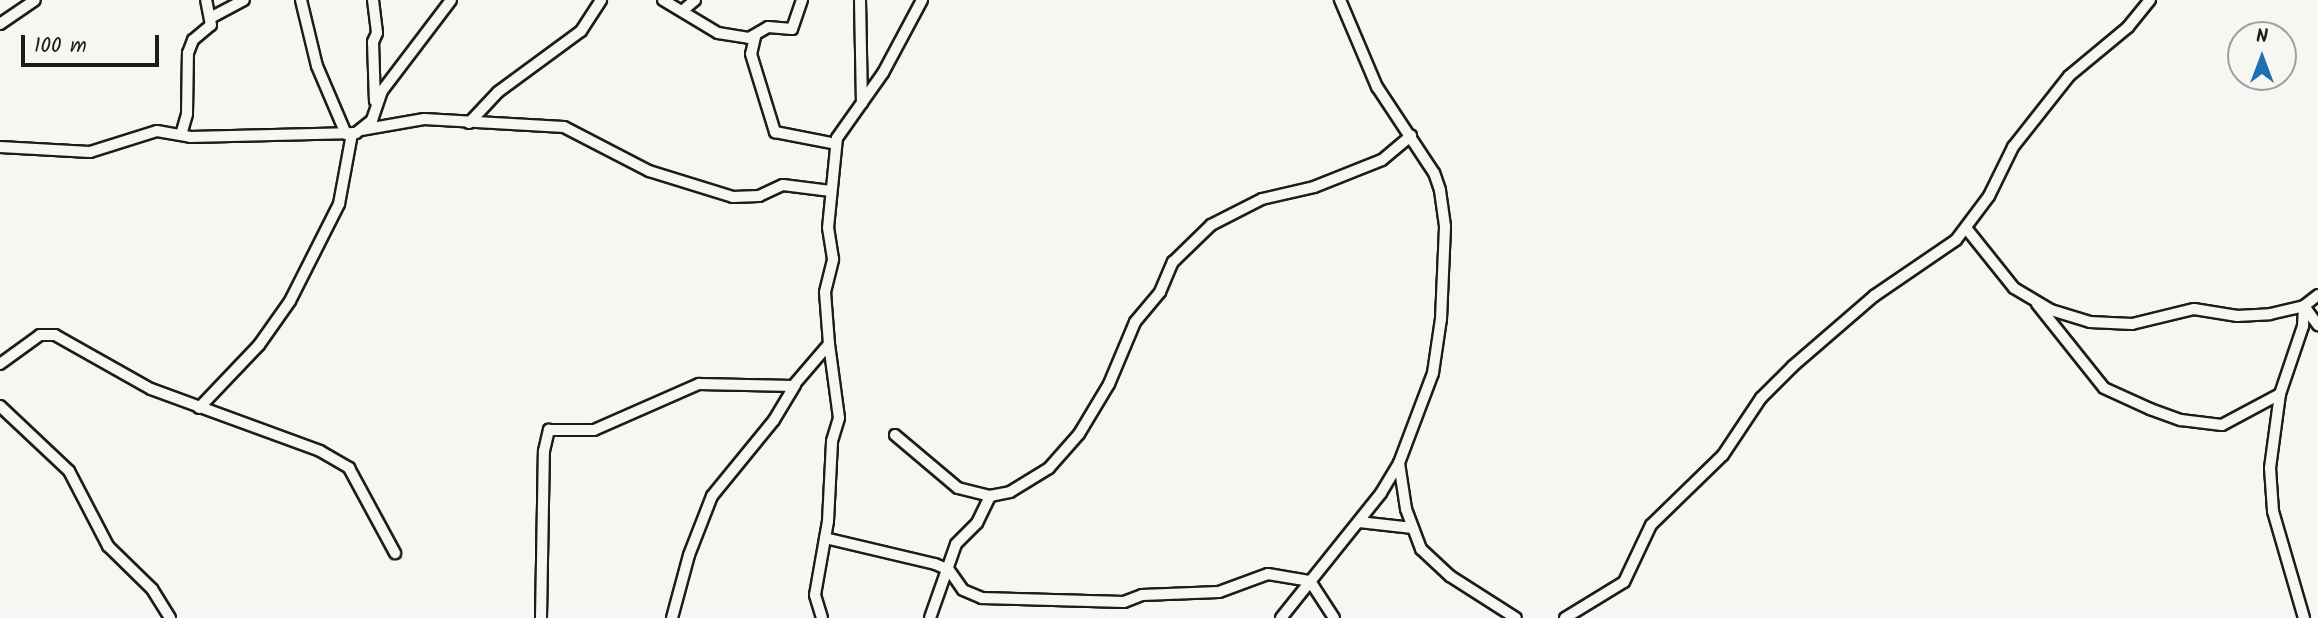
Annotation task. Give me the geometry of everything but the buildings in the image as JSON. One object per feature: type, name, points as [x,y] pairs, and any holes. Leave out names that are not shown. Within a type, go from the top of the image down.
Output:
[{"type":"street","points":[[0,24],[35,0]]},
{"type":"street","points":[[181,135],[187,114],[188,53],[193,40],[210,29],[212,16],[206,0]]},
{"type":"street","points":[[212,16],[244,0]]},
{"type":"street","points":[[198,408],[259,345],[290,301],[339,204],[353,133],[317,66],[301,0]]},
{"type":"street","points":[[353,133],[372,120],[375,107],[373,42],[377,33],[373,0]]},
{"type":"street","points":[[375,107],[451,0]]},
{"type":"street","points":[[469,123],[498,92],[580,31],[601,0]]},
{"type":"street","points":[[663,0],[718,33],[755,37]]},
{"type":"street","points":[[682,10],[695,0]]},
{"type":"street","points":[[802,0],[792,29],[768,27],[755,37],[751,54],[775,132],[836,144]]},
{"type":"street","points":[[860,0],[862,103]]},
{"type":"street","points":[[822,618],[815,601],[825,538],[832,441],[839,418],[825,298],[833,259],[828,228],[836,144],[922,0]]},
{"type":"street","points":[[1282,618],[1359,522],[1399,463],[1433,373],[1444,252],[1440,190],[1411,136],[1377,87],[1340,0]]},
{"type":"street","points":[[1566,618],[1624,582],[1651,525],[1723,455],[1761,398],[1793,366],[1874,296],[1966,228],[1989,197],[2012,147],[2069,76],[2128,27],[2150,0]]},
{"type":"street","points":[[0,147],[90,152],[152,131],[181,135],[353,133],[424,119],[572,128],[649,171],[733,197],[759,196],[783,184],[831,191]]},
{"type":"street","points":[[895,435],[948,482],[972,494],[990,496],[1019,487],[1049,468],[1068,449],[1109,384],[1135,322],[1160,292],[1173,262],[1210,225],[1262,199],[1314,187],[1382,160],[1411,136]]},
{"type":"street","points":[[1966,228],[2014,288],[2037,304],[2090,322],[2120,324],[2183,310],[2250,316],[2304,306],[2318,295]]},
{"type":"street","points":[[2037,304],[2104,388],[2150,409],[2182,420],[2222,425],[2280,394]]},
{"type":"street","points":[[2304,306],[2318,325]]},
{"type":"street","points":[[2304,306],[2303,326],[2280,394],[2271,441],[2270,490],[2304,618]]},
{"type":"street","points":[[0,364],[40,335],[55,335],[107,367],[198,408],[337,459],[362,487],[373,518],[395,553]]},
{"type":"street","points":[[672,618],[689,555],[712,496],[774,420],[795,385],[829,344]]},
{"type":"street","points":[[541,618],[544,451],[549,430],[594,430],[699,384],[795,385]]},
{"type":"street","points":[[0,407],[69,471],[108,546],[152,589],[170,618]]},
{"type":"street","points":[[1399,463],[1413,528],[1421,549],[1450,576],[1516,618]]},
{"type":"street","points":[[930,618],[957,544],[976,523],[990,496]]},
{"type":"street","points":[[1359,522],[1413,528]]},
{"type":"street","points":[[825,538],[949,570],[963,590],[1004,600],[1124,602],[1142,595],[1219,592],[1268,574],[1310,581],[1334,618]]}]
